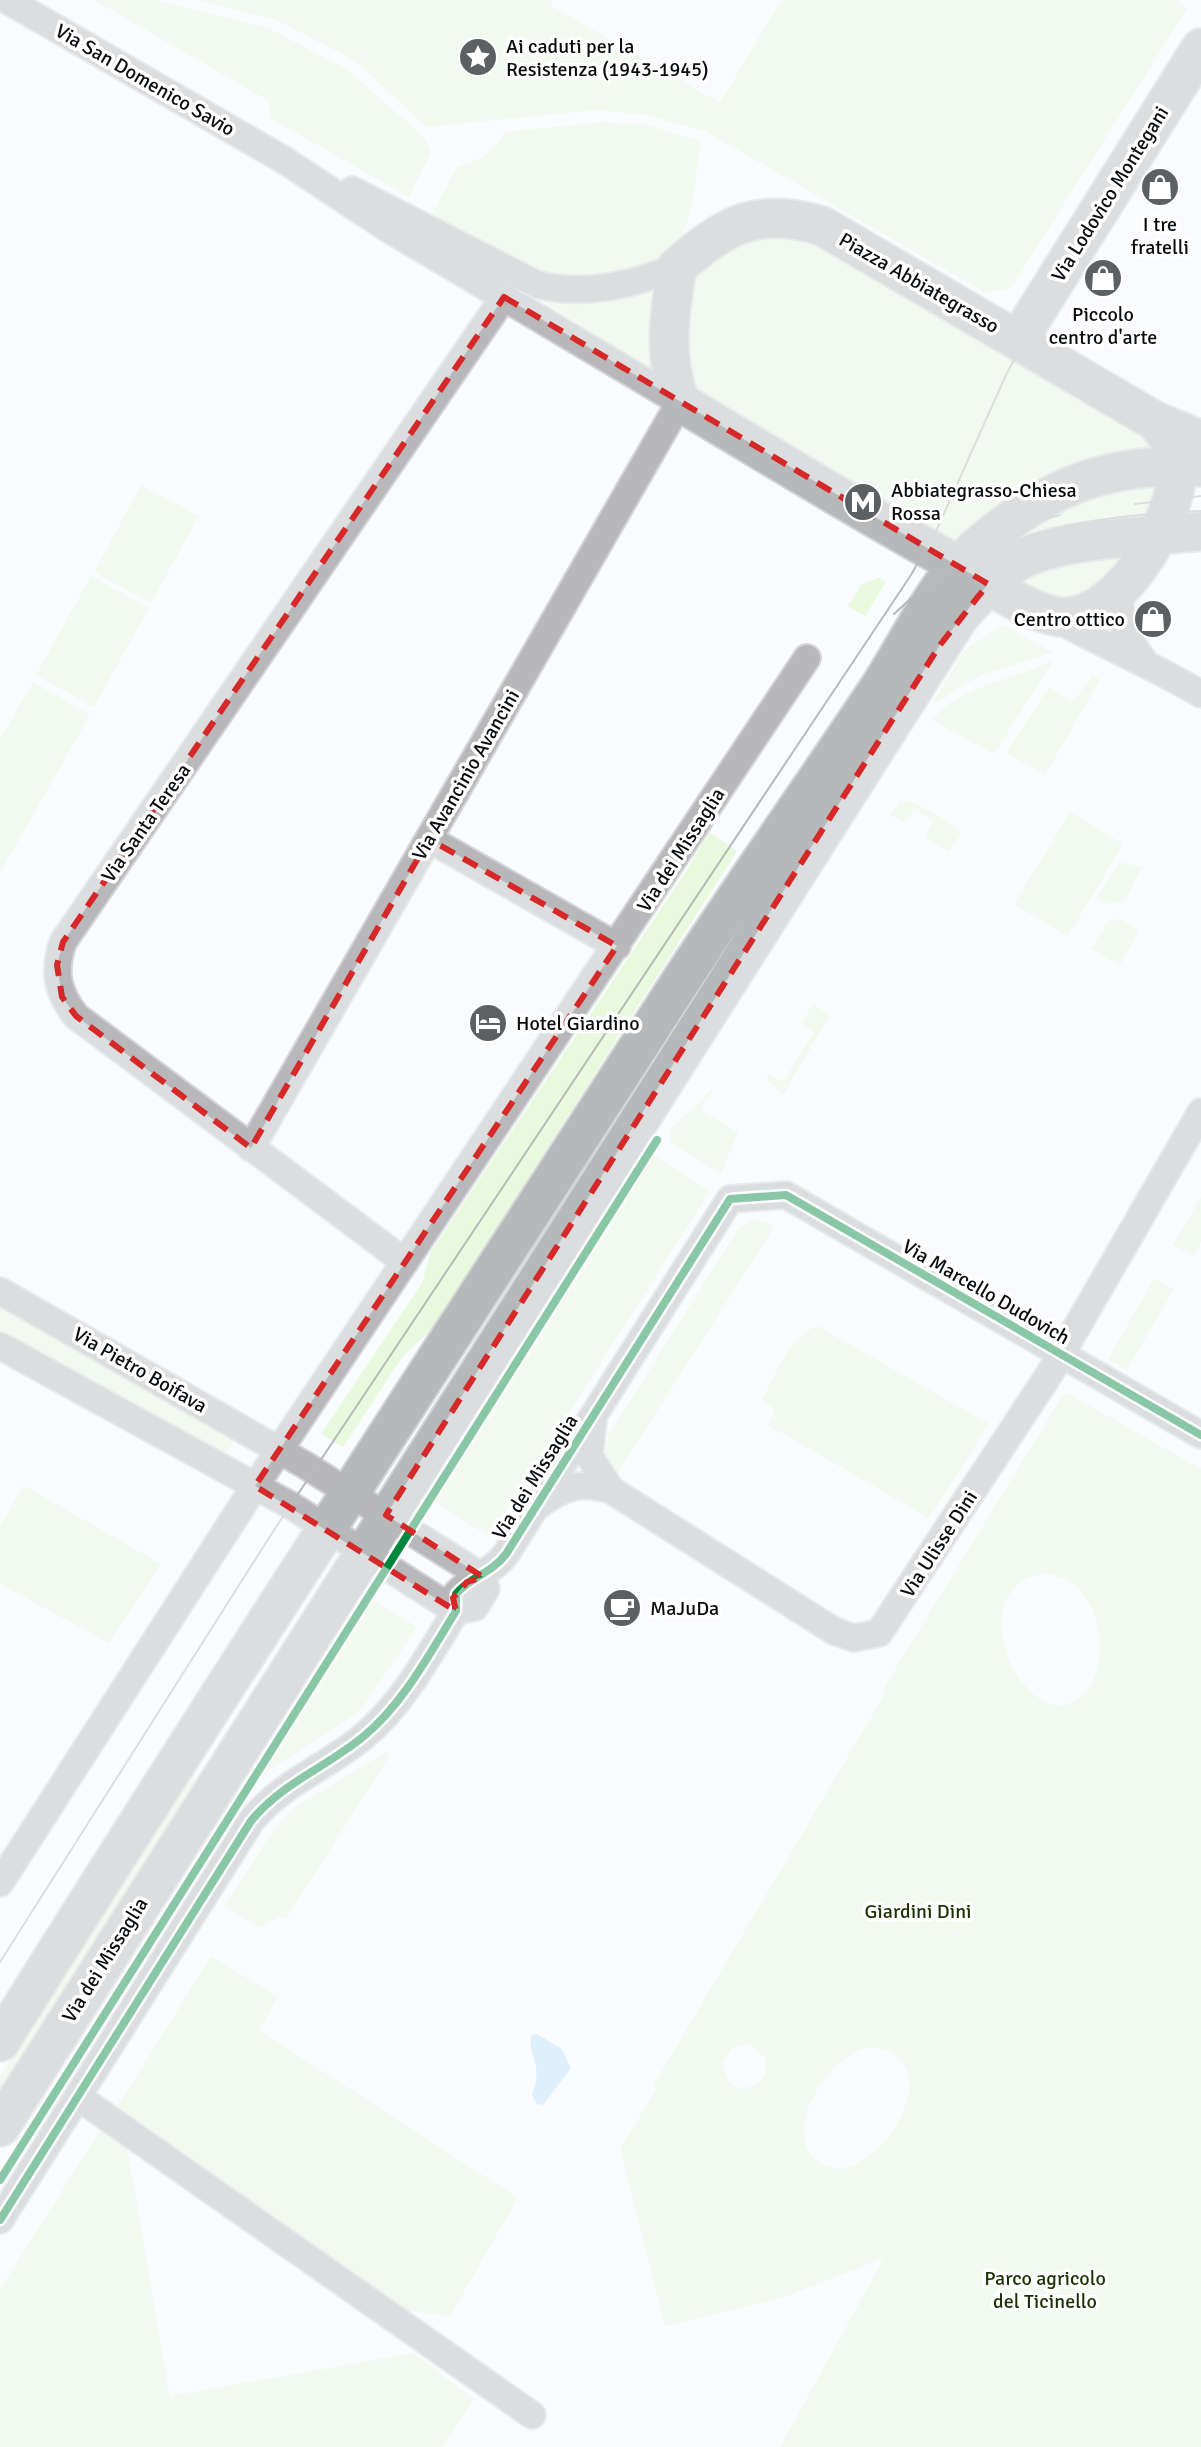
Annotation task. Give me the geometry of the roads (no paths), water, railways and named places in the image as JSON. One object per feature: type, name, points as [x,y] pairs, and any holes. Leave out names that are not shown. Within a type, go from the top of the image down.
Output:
[{"type":"main road","name":"Via Lodovico Montegani","points":[[1018,340],[1201,48]]},
{"type":"main road","name":"Piazza Abbiategrasso","points":[[677,267],[720,232],[735,225],[774,217],[822,226],[1155,421],[1193,457]]},
{"type":"main road","points":[[677,267],[666,344],[669,372],[680,402],[972,574],[1051,616],[1088,612],[1121,591],[1155,536],[1193,457]]},
{"type":"main road","points":[[0,2042],[722,918],[879,688],[1025,509],[1068,487],[1118,469],[1193,457]]},
{"type":"main road","points":[[972,574],[1056,547],[1201,531]]},
{"type":"main road","name":"Via dei Missaglia","points":[[0,2127],[940,645],[972,574]]},
{"type":"street","name":"Via San Domenico Savio","points":[[7,0],[284,160],[387,228],[510,287]]},
{"type":"street","name":"Piazza Abbiategrasso","points":[[510,287],[566,291],[634,284],[677,267]]},
{"type":"street","points":[[510,287],[680,402]]},
{"type":"street","name":"Via Santa Teresa","points":[[405,1262],[76,1016],[62,997],[58,983],[62,945],[510,287]]},
{"type":"street","name":"Via Avancinio Avancini","points":[[251,1148],[680,402]]},
{"type":"street","points":[[1121,591],[1122,628],[1144,661]]},
{"type":"street","points":[[1051,616],[1120,654],[1144,661],[1201,694]]},
{"type":"street","name":"Via dei Missaglia","points":[[0,1883],[255,1486],[807,658]]},
{"type":"street","points":[[429,839],[617,946]]},
{"type":"street","name":"Via Ulisse Dini","points":[[534,1510],[572,1486],[593,1484],[611,1490],[834,1631],[854,1638],[873,1636],[886,1628],[1061,1354],[1201,1112]]},
{"type":"street","name":"Via Marcello Dudovich","points":[[749,1198],[786,1195],[1201,1435]]},
{"type":"street","name":"Via dei Missaglia","points":[[0,2220],[251,1821],[276,1794],[351,1746],[378,1723],[456,1611],[456,1594],[467,1582],[483,1577],[506,1554],[730,1199],[749,1198]]},
{"type":"street","name":"Via Pietro Boifava","points":[[0,1291],[352,1493]]},
{"type":"street","points":[[0,1346],[329,1528],[456,1611]]},
{"type":"street","name":"Via dei Missaglia","points":[[600,1406],[589,1433],[589,1456],[598,1475],[611,1490]]},
{"type":"street","points":[[352,1493],[483,1577]]},
{"type":"street","points":[[78,2097],[532,2415]]},
{"type":"water","points":[[537,2034],[562,2049],[571,2068],[543,2105],[537,2104],[532,2095],[536,2068],[531,2036]]},
{"type":"tram line","points":[[1184,66],[1201,39]]},
{"type":"tram line","points":[[0,1962],[274,1530],[911,575],[937,529],[1006,375],[1033,324],[1201,57]]},
{"type":"tram line","points":[[1135,504],[1201,496]]},
{"type":"tram line","points":[[894,614],[926,586],[961,564],[1036,534],[1117,517],[1201,511]]},
{"type":"tram line","points":[[962,549],[1001,531],[1060,515]]},
{"type":"place","name":"Ai caduti per la Resistenza (1943-1945)","points":[[478,57]]},
{"type":"place","name":"I tre fratelli","points":[[1160,187]]},
{"type":"place","name":"Piccolo centro d'arte","points":[[1103,278]]},
{"type":"place","name":"Abbiategrasso-Chiesa Rossa","points":[[863,502]]},
{"type":"place","name":"Centro ottico","points":[[1153,619]]},
{"type":"place","name":"Hotel Giardino","points":[[488,1023]]},
{"type":"place","name":"MaJuDa","points":[[622,1608]]},
{"type":"park label","name":"Giardini Dini","points":[[918,1911]]},
{"type":"park label","name":"Parco agricolo del Ticinello","points":[[1045,2290]]}]
